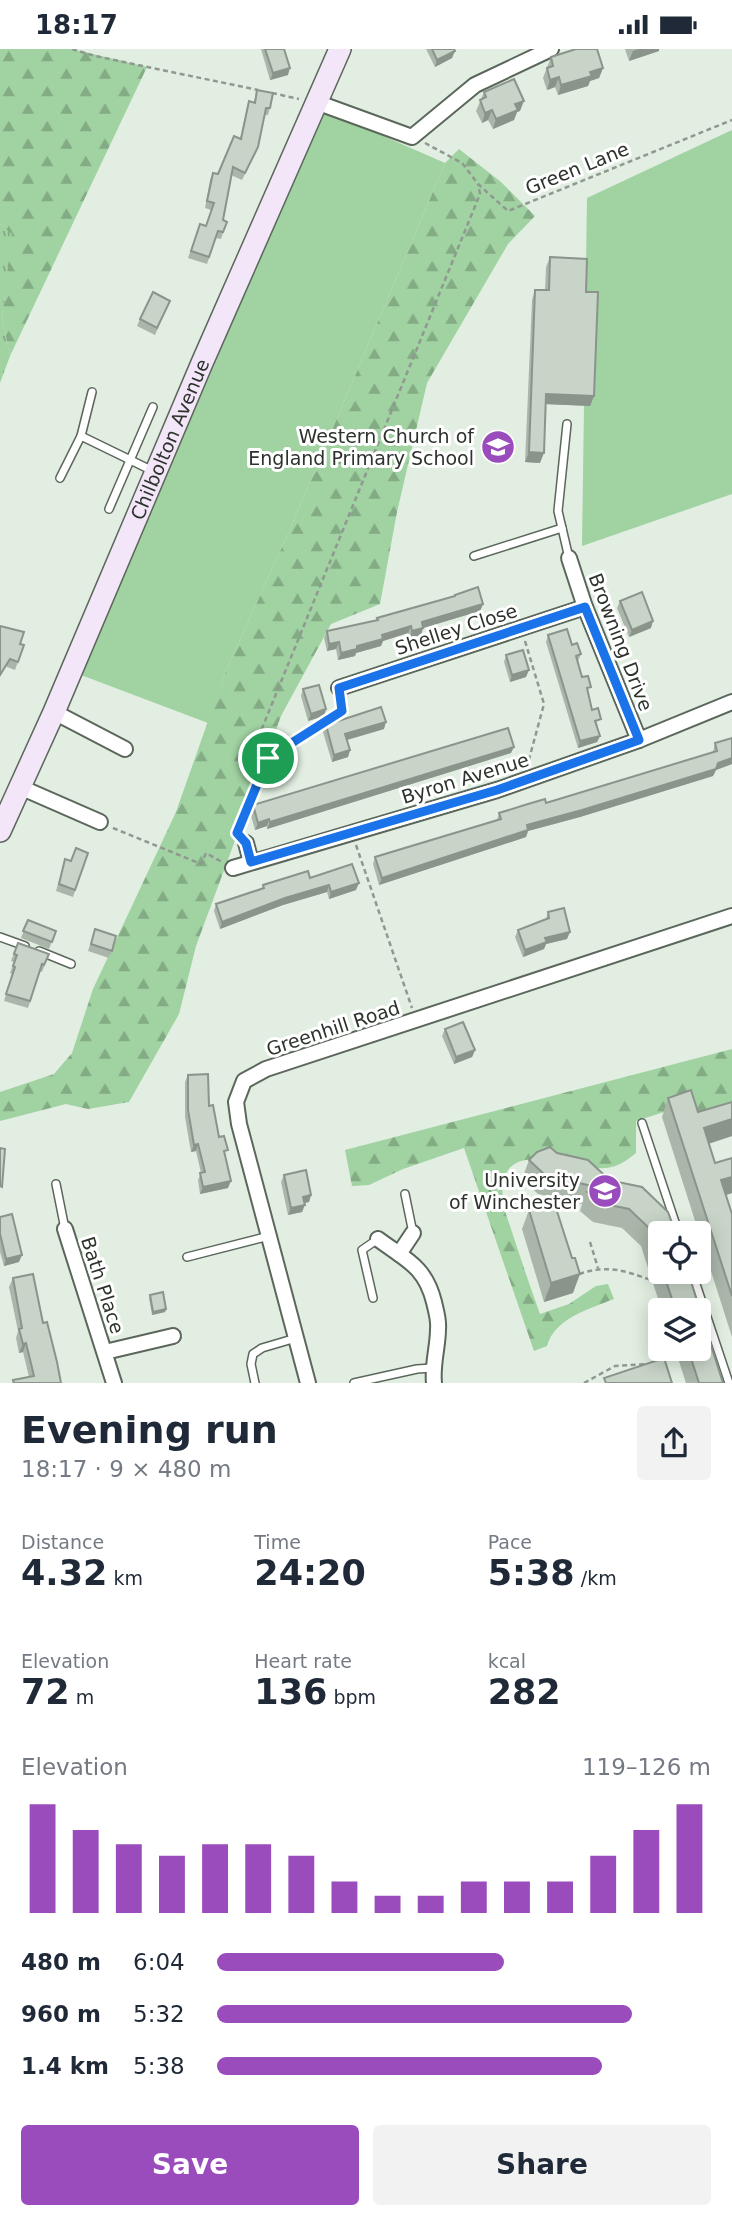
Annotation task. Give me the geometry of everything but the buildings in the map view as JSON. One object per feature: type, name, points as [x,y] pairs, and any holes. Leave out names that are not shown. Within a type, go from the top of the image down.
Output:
[{"type":"main road","name":"Chilbolton Avenue","points":[[0,831],[340,49]]},
{"type":"street","points":[[316,102],[412,137],[475,85],[551,49]]},
{"type":"street","name":"Browning Drive","points":[[569,558],[585,607],[639,740]]},
{"type":"street","name":"Shelley Close","points":[[339,688],[585,607]]},
{"type":"street","name":"Byron Avenue","points":[[233,868],[524,781],[639,740],[732,702]]},
{"type":"street","points":[[54,712],[125,749]]},
{"type":"street","points":[[20,787],[100,822]]},
{"type":"street","points":[[246,843],[251,862]]},
{"type":"street","name":"Greenhill Road","points":[[308,1383],[237,1112],[237,1094],[244,1081],[266,1069],[732,916]]},
{"type":"street","name":"Bath Place","points":[[65,1229],[114,1383]]},
{"type":"street","points":[[399,1254],[413,1233]]},
{"type":"street","points":[[378,1239],[425,1276],[430,1288],[439,1325],[433,1375]]},
{"type":"street","name":"Bath Place","points":[[106,1352],[173,1336]]},
{"type":"lane","points":[[60,478],[81,436],[92,392]]},
{"type":"lane","points":[[109,509],[153,407]]},
{"type":"lane","points":[[567,424],[558,511],[569,558]]},
{"type":"lane","points":[[81,436],[155,472]]},
{"type":"lane","points":[[474,556],[562,528]]},
{"type":"lane","points":[[0,937],[71,964]]},
{"type":"lane","points":[[642,1123],[675,1221]]},
{"type":"lane","points":[[56,1184],[65,1229]]},
{"type":"lane","points":[[405,1194],[413,1233]]},
{"type":"lane","points":[[187,1257],[269,1236]]},
{"type":"lane","points":[[373,1298],[362,1250],[378,1239]]},
{"type":"lane","points":[[696,1284],[729,1383]]},
{"type":"lane","points":[[256,1383],[251,1364],[253,1354],[262,1348],[297,1338]]},
{"type":"lane","points":[[354,1383],[418,1369],[433,1375]]},
{"type":"path","points":[[72,49],[316,102]]},
{"type":"path","name":"Green Lane","points":[[412,137],[462,163],[478,184],[508,211],[732,120]]},
{"type":"path","points":[[268,758],[256,743],[480,194],[478,184]]},
{"type":"path","points":[[522,628],[544,704],[524,781]]},
{"type":"path","points":[[246,843],[237,833],[268,758],[342,711],[339,688]]},
{"type":"path","points":[[100,822],[201,864],[206,853],[233,868]]},
{"type":"path","points":[[352,833],[417,1021]]},
{"type":"path","points":[[590,1243],[598,1268]]},
{"type":"path","points":[[579,1274],[598,1268],[616,1269],[648,1279]]},
{"type":"path","points":[[584,1383],[615,1366],[652,1366]]},
{"type":"green space","points":[[0,49],[72,49],[147,67],[10,356],[2,317],[12,234],[0,224]]},
{"type":"green space","points":[[324,110],[445,163],[290,529],[225,673],[208,723],[81,675]]},
{"type":"green space","points":[[732,130],[732,494],[582,546],[587,198]]},
{"type":"green space","points":[[459,149],[501,182],[535,216],[508,244],[427,383],[397,512],[380,604],[331,624],[281,716],[196,946],[179,1014],[129,1102],[88,1109],[66,1104],[0,1121],[0,1092],[54,1074],[72,1053],[93,989],[176,812],[225,673],[290,529],[445,163]]},
{"type":"green space","points":[[0,224],[13,234],[2,317],[10,356],[0,383]]},
{"type":"green space","points":[[732,1049],[732,1104],[693,1116],[689,1104],[636,1121],[636,1153],[622,1163],[607,1168],[539,1159],[523,1161],[511,1167],[504,1180],[503,1201],[540,1314],[569,1304],[596,1286],[608,1284],[614,1299],[565,1321],[551,1336],[547,1346],[534,1351],[464,1148],[403,1169],[369,1185],[352,1186],[345,1150]]},
{"type":"place","name":"Western Church of England Primary School","points":[[498,447]]},
{"type":"place","name":"University of Winchester","points":[[605,1191]]},
{"type":"route","points":[[585,607],[639,740],[497,790],[251,862],[246,843],[237,833],[268,758],[342,711],[339,688],[585,607]]}]
